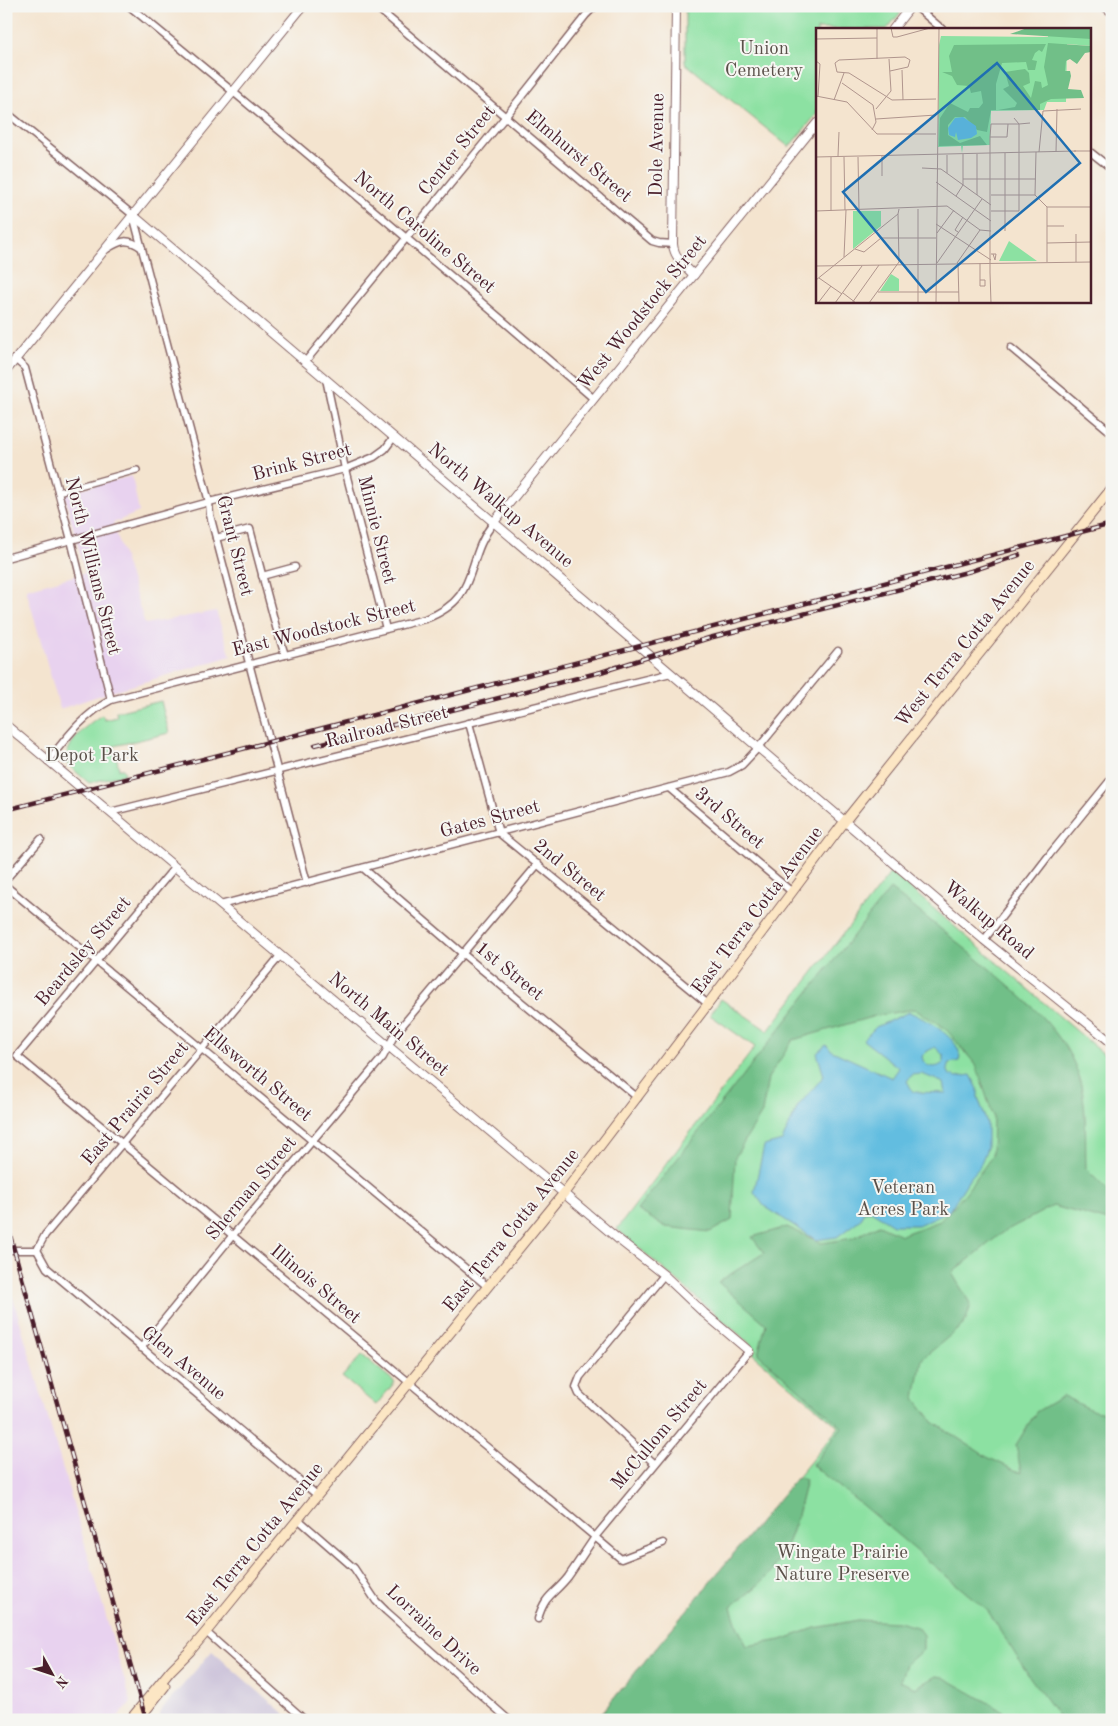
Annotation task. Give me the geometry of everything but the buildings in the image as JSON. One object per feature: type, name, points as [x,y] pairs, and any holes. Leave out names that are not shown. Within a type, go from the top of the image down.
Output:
[{"type":"main road","name":"West Terra Cotta Avenue","points":[[845,821],[1112,488]]},
{"type":"main road","name":"East Terra Cotta Avenue","points":[[130,1720],[171,1670],[206,1632],[564,1193],[638,1098],[845,821]]},
{"type":"main road","name":"East Terra Cotta Avenue","points":[[138,1720],[176,1673],[190,1651]]},
{"type":"street","name":"North Caroline Street","points":[[128,6],[407,237],[594,399]]},
{"type":"street","points":[[10,365],[303,6]]},
{"type":"street","name":"Elmhurst Street","points":[[375,6],[652,241],[673,244]]},
{"type":"street","name":"Center Street","points":[[305,362],[595,6]]},
{"type":"street","name":"Dole Avenue","points":[[676,6],[673,252],[694,275]]},
{"type":"street","points":[[894,28],[913,6],[941,28]]},
{"type":"street","points":[[1103,6],[1112,14]]},
{"type":"street","points":[[6,112],[133,216]]},
{"type":"street","name":"West Woodstock Street","points":[[494,522],[816,124]]},
{"type":"street","points":[[1090,152],[1112,169]]},
{"type":"street","name":"Grant Street","points":[[133,216],[209,502],[216,538],[248,664],[307,883]]},
{"type":"street","name":"North Walkup Avenue","points":[[133,216],[845,821]]},
{"type":"street","points":[[106,249],[119,242],[126,241],[142,248]]},
{"type":"street","points":[[1011,348],[1112,433]]},
{"type":"street","name":"North Williams Street","points":[[10,365],[25,368],[71,540],[110,700]]},
{"type":"street","name":"Minnie Street","points":[[326,379],[345,469],[386,629]]},
{"type":"street","name":"Brink Street","points":[[6,558],[209,502],[345,469],[374,457],[385,449],[394,437]]},
{"type":"street","points":[[58,492],[137,470]]},
{"type":"street","name":"East Woodstock Street","points":[[110,700],[440,614],[459,598],[470,578],[482,540],[494,522]]},
{"type":"street","points":[[216,538],[250,529],[285,655]]},
{"type":"street","points":[[262,576],[295,567]]},
{"type":"street","name":"Gates Street","points":[[220,905],[736,769],[759,747],[838,652]]},
{"type":"street","name":"Railroad Street","points":[[110,812],[671,673]]},
{"type":"street","points":[[48,761],[88,714],[110,700]]},
{"type":"street","points":[[469,724],[499,833]]},
{"type":"street","name":"North Main Street","points":[[6,725],[388,1047],[618,1239],[664,1275],[704,1313],[749,1351]]},
{"type":"street","points":[[984,940],[1050,854],[1112,778]]},
{"type":"street","name":"3rd Street","points":[[669,788],[792,892]]},
{"type":"street","name":"Walkup Road","points":[[845,821],[984,940],[1111,1040]]},
{"type":"street","name":"2nd Street","points":[[499,833],[708,1004]]},
{"type":"street","points":[[6,879],[41,839]]},
{"type":"street","name":"Sherman Street","points":[[141,1348],[233,1235],[383,1057],[395,1034],[538,864]]},
{"type":"street","name":"Beardsley Street","points":[[17,1056],[174,867]]},
{"type":"street","name":"1st Street","points":[[363,868],[463,954],[638,1098]]},
{"type":"street","name":"Ellsworth Street","points":[[6,886],[488,1287]]},
{"type":"street","name":"East Prairie Street","points":[[37,1250],[45,1235],[280,956]]},
{"type":"street","name":"Illinois Street","points":[[17,1056],[621,1559],[663,1542]]},
{"type":"street","points":[[6,1250],[37,1250]]},
{"type":"street","name":"Glen Avenue","points":[[37,1250],[47,1268],[317,1495]]},
{"type":"street","points":[[655,1464],[579,1394],[576,1387],[580,1377],[664,1275]]},
{"type":"street","name":"McCullom Street","points":[[538,1618],[547,1597],[566,1579],[595,1537],[749,1351]]},
{"type":"street","name":"Lorraine Drive","points":[[298,1519],[354,1568],[376,1601],[386,1611],[510,1720]]},
{"type":"street","points":[[206,1632],[305,1720]]},
{"type":"shaded area","points":[[132,476],[139,512],[113,523],[145,624],[216,611],[231,656],[60,709],[26,589],[85,573],[64,493]]},
{"type":"shaded area","points":[[6,1274],[131,1702],[116,1720],[6,1720]]},
{"type":"shaded area","points":[[212,1651],[291,1720],[160,1720],[159,1713]]},
{"type":"green space","name":"Union Cemetery","points":[[685,6],[906,6],[888,28],[816,28],[816,115],[789,147],[685,63]]},
{"type":"green space","name":"Depot Park","points":[[161,701],[169,733],[114,746],[119,769],[123,769],[125,774],[89,783],[67,764],[66,757],[72,743],[83,729],[96,719],[102,715],[105,720],[117,717],[116,712]]},
{"type":"green space","name":"Veteran Acres Park","points":[[891,872],[1112,1061],[1112,1720],[596,1720],[839,1427],[753,1354],[756,1349],[617,1229],[755,1047],[710,1015],[721,999],[768,1031]]},
{"type":"green space","points":[[890,889],[1010,986],[1054,1031],[1066,1048],[1075,1066],[1081,1085],[1085,1116],[1086,1169],[1112,1195],[1112,1222],[1053,1206],[1003,1232],[952,1273],[971,1305],[964,1324],[922,1359],[915,1398],[933,1422],[987,1457],[1021,1473],[1016,1445],[1036,1412],[1063,1396],[1094,1411],[1112,1414],[1112,1720],[1061,1720],[1029,1676],[988,1611],[812,1465],[842,1427],[758,1354],[766,1324],[718,1282],[764,1253],[752,1237],[787,1227],[822,1243],[853,1238],[879,1225],[901,1235],[940,1221],[964,1195],[992,1156],[993,1116],[976,1065],[945,1028],[914,1009],[875,1016],[793,1040],[768,1078],[762,1113],[735,1157],[732,1220],[710,1232],[666,1227],[637,1210]]},
{"type":"green space","points":[[362,1355],[395,1382],[376,1405],[342,1377]]},
{"type":"green space","points":[[797,1477],[806,1480],[794,1524],[782,1555],[767,1577],[731,1607],[747,1646],[781,1640],[815,1628],[858,1620],[898,1622],[917,1627],[923,1635],[923,1650],[906,1664],[900,1681],[915,1688],[936,1676],[943,1677],[1012,1716],[1013,1720],[596,1720]]},
{"type":"water","points":[[909,1012],[924,1019],[950,1038],[959,1053],[959,1061],[949,1063],[947,1069],[950,1075],[957,1077],[971,1075],[978,1089],[978,1097],[987,1123],[987,1148],[979,1168],[970,1178],[949,1211],[918,1225],[893,1225],[871,1211],[863,1212],[862,1218],[837,1237],[816,1240],[764,1206],[754,1192],[764,1146],[782,1141],[798,1106],[824,1076],[817,1053],[826,1045],[832,1051],[892,1078],[899,1068],[863,1040],[876,1027]],"holes":[[[935,1047],[944,1056],[944,1062],[934,1067],[925,1063],[922,1056]],[[922,1074],[944,1083],[946,1093],[913,1092],[907,1081],[912,1075]]]},
{"type":"railway","points":[[6,810],[1112,524]]},
{"type":"railway","points":[[315,745],[601,672],[709,638],[971,571],[1019,555]]},
{"type":"railway","points":[[6,1221],[146,1720]]},
{"type":"park label","name":"Wingate Prairie Nature Preserve","points":[[842,1564]]}]
